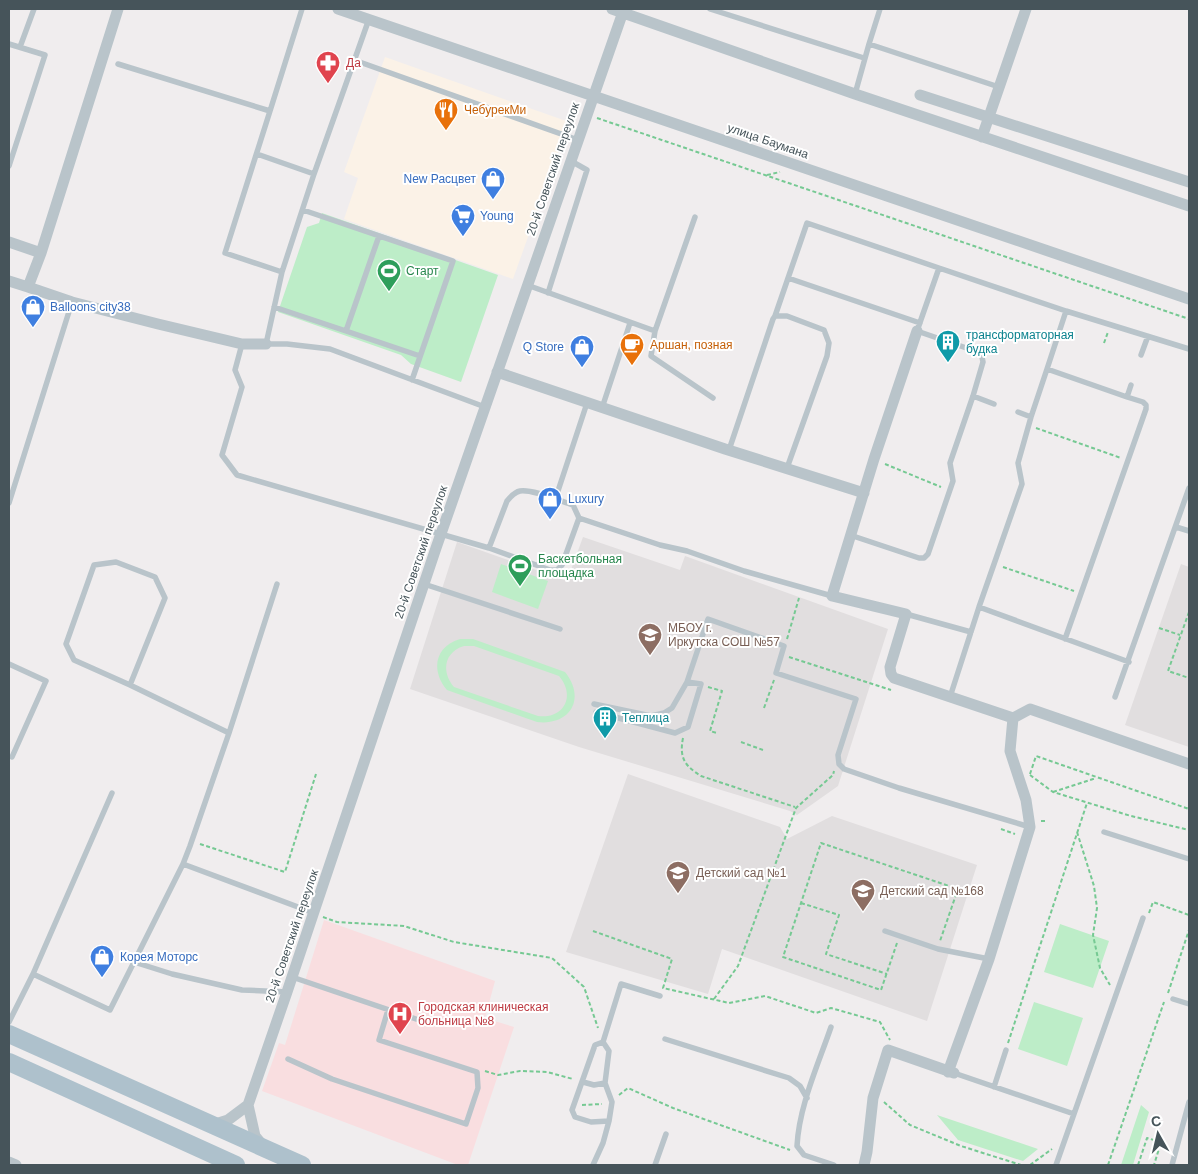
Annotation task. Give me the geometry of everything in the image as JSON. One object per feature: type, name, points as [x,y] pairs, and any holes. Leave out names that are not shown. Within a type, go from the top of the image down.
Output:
[{"type":"main road","points":[[9,1034],[302,1165]]},
{"type":"main road","points":[[9,1062],[236,1165]]},
{"type":"street","points":[[28,287],[118,9]]},
{"type":"street","name":"улица Баумана","points":[[338,9],[1189,299]]},
{"type":"street","points":[[982,137],[1026,9]]},
{"type":"street","points":[[619,10],[855,94],[1189,206]]},
{"type":"street","name":"20-й Советский переулок","points":[[248,1105],[424,584],[594,96],[619,10]]},
{"type":"street","points":[[920,95],[1189,182]]},
{"type":"street","points":[[9,242],[40,253]]},
{"type":"street","points":[[9,280],[72,302],[242,344],[266,344]]},
{"type":"street","points":[[919,327],[874,459],[832,596],[906,614],[890,667],[894,678],[1013,718],[1030,709],[1189,764]]},
{"type":"street","points":[[497,372],[864,493]]},
{"type":"street","points":[[864,1165],[873,1098],[888,1050],[951,1072],[989,959],[1028,832],[1026,800],[1010,751],[1013,718]]},
{"type":"street","points":[[210,1125],[228,1120],[248,1105],[255,1136],[266,1149]]},
{"type":"street","points":[[9,1162],[16,1165]]},
{"type":"lane","points":[[20,47],[34,9]]},
{"type":"lane","points":[[282,272],[225,253],[302,9]]},
{"type":"lane","points":[[710,9],[864,58]]},
{"type":"lane","points":[[855,94],[864,58],[880,9]]},
{"type":"lane","points":[[369,19],[314,174],[282,272],[266,344],[287,344],[330,349],[485,407]]},
{"type":"lane","points":[[9,44],[45,55],[9,166]]},
{"type":"lane","points":[[869,44],[999,88]]},
{"type":"lane","points":[[354,60],[578,140]]},
{"type":"lane","points":[[118,64],[270,111]]},
{"type":"lane","points":[[257,154],[314,174]]},
{"type":"lane","points":[[548,293],[587,170],[571,161]]},
{"type":"lane","points":[[303,210],[453,261],[412,380]]},
{"type":"lane","points":[[695,217],[655,331],[651,356],[713,398]]},
{"type":"lane","points":[[729,450],[807,223],[1066,311],[1189,349]]},
{"type":"lane","points":[[346,331],[379,236]]},
{"type":"lane","points":[[919,327],[939,268]]},
{"type":"lane","points":[[788,278],[919,327],[978,352],[982,357],[983,362],[973,396],[950,463],[954,481],[928,554],[924,558],[919,558],[850,535]]},
{"type":"lane","points":[[527,285],[655,331]]},
{"type":"lane","points":[[9,503],[72,302]]},
{"type":"lane","points":[[274,307],[420,356]]},
{"type":"lane","points":[[950,698],[979,607],[1022,484],[1018,463],[1028,425],[1066,311]]},
{"type":"lane","points":[[775,316],[787,316],[824,330],[828,336],[829,343],[827,356],[788,468]]},
{"type":"lane","points":[[602,408],[630,323]]},
{"type":"lane","points":[[1141,355],[1148,336]]},
{"type":"lane","points":[[242,344],[235,370],[242,386],[222,455],[237,475],[488,548],[550,570],[557,570],[562,565],[579,518]]},
{"type":"lane","points":[[1047,370],[1143,402],[1146,405],[1065,639]]},
{"type":"lane","points":[[1127,397],[1131,385]]},
{"type":"lane","points":[[973,396],[994,404]]},
{"type":"lane","points":[[555,500],[587,403]]},
{"type":"lane","points":[[1018,412],[1031,417]]},
{"type":"lane","points":[[1115,697],[1129,662],[1189,488]]},
{"type":"lane","points":[[488,548],[507,501],[519,491],[528,491],[572,506],[579,518],[660,545],[682,549],[744,571],[832,596]]},
{"type":"lane","points":[[1176,527],[1189,531]]},
{"type":"lane","points":[[130,685],[165,598],[155,577],[116,562],[94,565],[66,644],[74,660],[229,733]]},
{"type":"lane","points":[[33,974],[110,1010],[190,846],[277,584]]},
{"type":"lane","points":[[424,584],[560,629]]},
{"type":"lane","points":[[979,607],[1129,662]]},
{"type":"lane","points":[[906,614],[971,632]]},
{"type":"lane","points":[[594,704],[651,716],[664,713],[672,708],[687,682],[708,619],[784,646],[776,673],[856,699],[838,755],[839,764],[844,769],[1028,832]]},
{"type":"lane","points":[[9,664],[46,681],[12,757]]},
{"type":"lane","points":[[596,712],[675,734],[688,727],[701,684],[687,682]]},
{"type":"lane","points":[[9,1022],[33,974],[112,793]]},
{"type":"lane","points":[[1104,832],[1189,859]]},
{"type":"lane","points":[[182,864],[314,914]]},
{"type":"lane","points":[[1056,1165],[1146,916]]},
{"type":"lane","points":[[885,931],[938,949],[989,959]]},
{"type":"lane","points":[[134,962],[172,974],[242,990],[287,992]]},
{"type":"lane","points":[[292,977],[416,1019]]},
{"type":"lane","points":[[592,1165],[603,1142],[609,1121],[612,1102],[605,1083],[609,1051],[604,1042],[621,984],[660,996]]},
{"type":"lane","points":[[1173,999],[1189,1004]]},
{"type":"lane","points":[[288,1059],[332,1079],[466,1124],[478,1088],[477,1072],[379,1040],[388,1010]]},
{"type":"lane","points":[[831,1027],[807,1098],[798,1130],[797,1146],[804,1155],[834,1165]]},
{"type":"lane","points":[[665,1039],[789,1078],[800,1086],[807,1098]]},
{"type":"lane","points":[[604,1042],[595,1045],[572,1110],[575,1117],[591,1122],[609,1121]]},
{"type":"lane","points":[[994,1087],[1006,1050]]},
{"type":"lane","points":[[951,1072],[1074,1114]]},
{"type":"lane","points":[[583,1082],[594,1085],[605,1083]]},
{"type":"lane","points":[[1172,1165],[1187,1116],[1189,1102]]},
{"type":"lane","points":[[655,1165],[666,1134]]},
{"type":"path","points":[[587,115],[1189,319]]},
{"type":"path","points":[[910,225],[912,220]]},
{"type":"path","points":[[1028,425],[1128,460]]},
{"type":"path","points":[[874,459],[950,490]]},
{"type":"path","points":[[994,564],[1081,593]]},
{"type":"path","points":[[784,646],[799,598]]},
{"type":"path","points":[[1189,612],[1168,671],[1189,678]]},
{"type":"path","points":[[1159,628],[1181,635]]},
{"type":"path","points":[[764,708],[776,673]]},
{"type":"path","points":[[701,684],[722,691],[710,731],[717,734]]},
{"type":"path","points":[[688,727],[683,740],[682,756],[688,768],[701,776],[796,808]]},
{"type":"path","points":[[741,742],[763,750]]},
{"type":"path","points":[[713,999],[738,966],[796,808],[832,775],[838,755]]},
{"type":"path","points":[[1030,774],[1036,756],[1189,810]]},
{"type":"path","points":[[1026,766],[1030,774],[1053,792],[1132,816],[1189,830]]},
{"type":"path","points":[[200,844],[285,872],[316,774]]},
{"type":"path","points":[[1053,792],[1098,778]]},
{"type":"path","points":[[1006,1050],[1087,802]]},
{"type":"path","points":[[1041,821],[1047,821]]},
{"type":"path","points":[[994,826],[1028,832]]},
{"type":"path","points":[[1077,832],[1094,886],[1097,908],[1093,935],[1100,968],[1116,995]]},
{"type":"path","points":[[900,936],[882,990],[783,957],[821,843],[958,889],[938,949]]},
{"type":"path","points":[[1146,916],[1153,902],[1189,915]]},
{"type":"path","points":[[801,903],[839,915],[826,954],[887,974]]},
{"type":"path","points":[[314,914],[337,922],[404,926],[454,942],[552,958],[584,987],[604,1042]]},
{"type":"path","points":[[1168,992],[1189,930]]},
{"type":"path","points":[[593,931],[672,958],[663,988],[729,1003],[765,996],[816,1013],[831,1008],[880,1022],[887,1033],[895,1053]]},
{"type":"path","points":[[1108,1165],[1165,1001]]},
{"type":"path","points":[[477,1072],[484,1071],[498,1075],[520,1072],[547,1072],[583,1082]]},
{"type":"path","points":[[575,1104],[604,1104],[612,1102],[628,1088],[673,1108],[804,1155]]},
{"type":"path","points":[[883,1101],[910,1124],[961,1146],[1021,1165]]},
{"type":"path","points":[[1138,1165],[1147,1138],[1161,1142],[1154,1165]]},
{"type":"path","points":[[1030,1165],[1052,1150],[1055,1141]]},
{"type":"shaded area","points":[[385,57],[569,122],[513,279],[344,219],[358,178],[344,172]]},
{"type":"shaded area","name":"МБОУ г. Иркутска СОШ №57","points":[[583,537],[680,570],[685,556],[888,629],[838,786],[797,815],[790,811],[579,747],[410,689],[457,542],[567,581]]},
{"type":"shaded area","points":[[1181,564],[1189,567],[1189,747],[1125,725]]},
{"type":"shaded area","points":[[628,774],[780,827],[787,839],[832,816],[977,865],[927,1021],[722,949],[708,994],[566,952]]},
{"type":"shaded area","name":"Городская клиническая больница №8","points":[[324,920],[495,981],[485,1018],[514,1027],[468,1165],[458,1165],[262,1091],[279,1043],[285,1045]]},
{"type":"green space","name":"Старт","points":[[322,213],[498,275],[461,382],[411,364],[401,355],[278,312],[307,227],[319,223]]},
{"type":"green space","name":"Баскетбольная площадка","points":[[501,564],[548,581],[538,609],[492,592]]},
{"type":"green space","points":[[460,639],[473,639],[565,672],[574,691],[572,708],[559,720],[537,722],[447,690],[442,683],[437,668],[440,654],[451,643]],"holes":[[[464,646],[474,646],[559,676],[567,691],[565,705],[555,714],[538,716],[454,687],[447,675],[446,669],[449,658],[457,649]]]},
{"type":"green space","points":[[1060,924],[1109,941],[1093,988],[1044,972]]},
{"type":"green space","points":[[1034,1002],[1083,1018],[1067,1066],[1018,1049]]},
{"type":"green space","points":[[1141,1105],[1149,1112],[1133,1165],[1121,1165]]},
{"type":"green space","points":[[937,1115],[1038,1149],[1023,1161],[958,1140]]},
{"type":"place","name":"Да","points":[[328,84]]},
{"type":"place","name":"ЧебурекМи","points":[[446,131]]},
{"type":"place","name":"New Расцвет","points":[[493,200]]},
{"type":"place","name":"Young","points":[[463,237]]},
{"type":"place","name":"Старт","points":[[389,292]]},
{"type":"place","name":"Balloons city38","points":[[33,328]]},
{"type":"place","name":"трансформаторная будка","points":[[948,363]]},
{"type":"place","name":"Аршан, позная","points":[[632,366]]},
{"type":"place","name":"Q Store","points":[[582,368]]},
{"type":"place","name":"Luxury","points":[[550,520]]},
{"type":"place","name":"Баскетбольная площадка","points":[[520,587]]},
{"type":"place","name":"МБОУ г. Иркутска СОШ №57","points":[[650,656]]},
{"type":"place","name":"Теплица","points":[[605,739]]},
{"type":"place","name":"Детский сад №1","points":[[678,894]]},
{"type":"place","name":"Детский сад №168","points":[[863,912]]},
{"type":"place","name":"Корея Моторс","points":[[102,978]]},
{"type":"place","name":"Городская клиническая больница №8","points":[[400,1035]]}]
